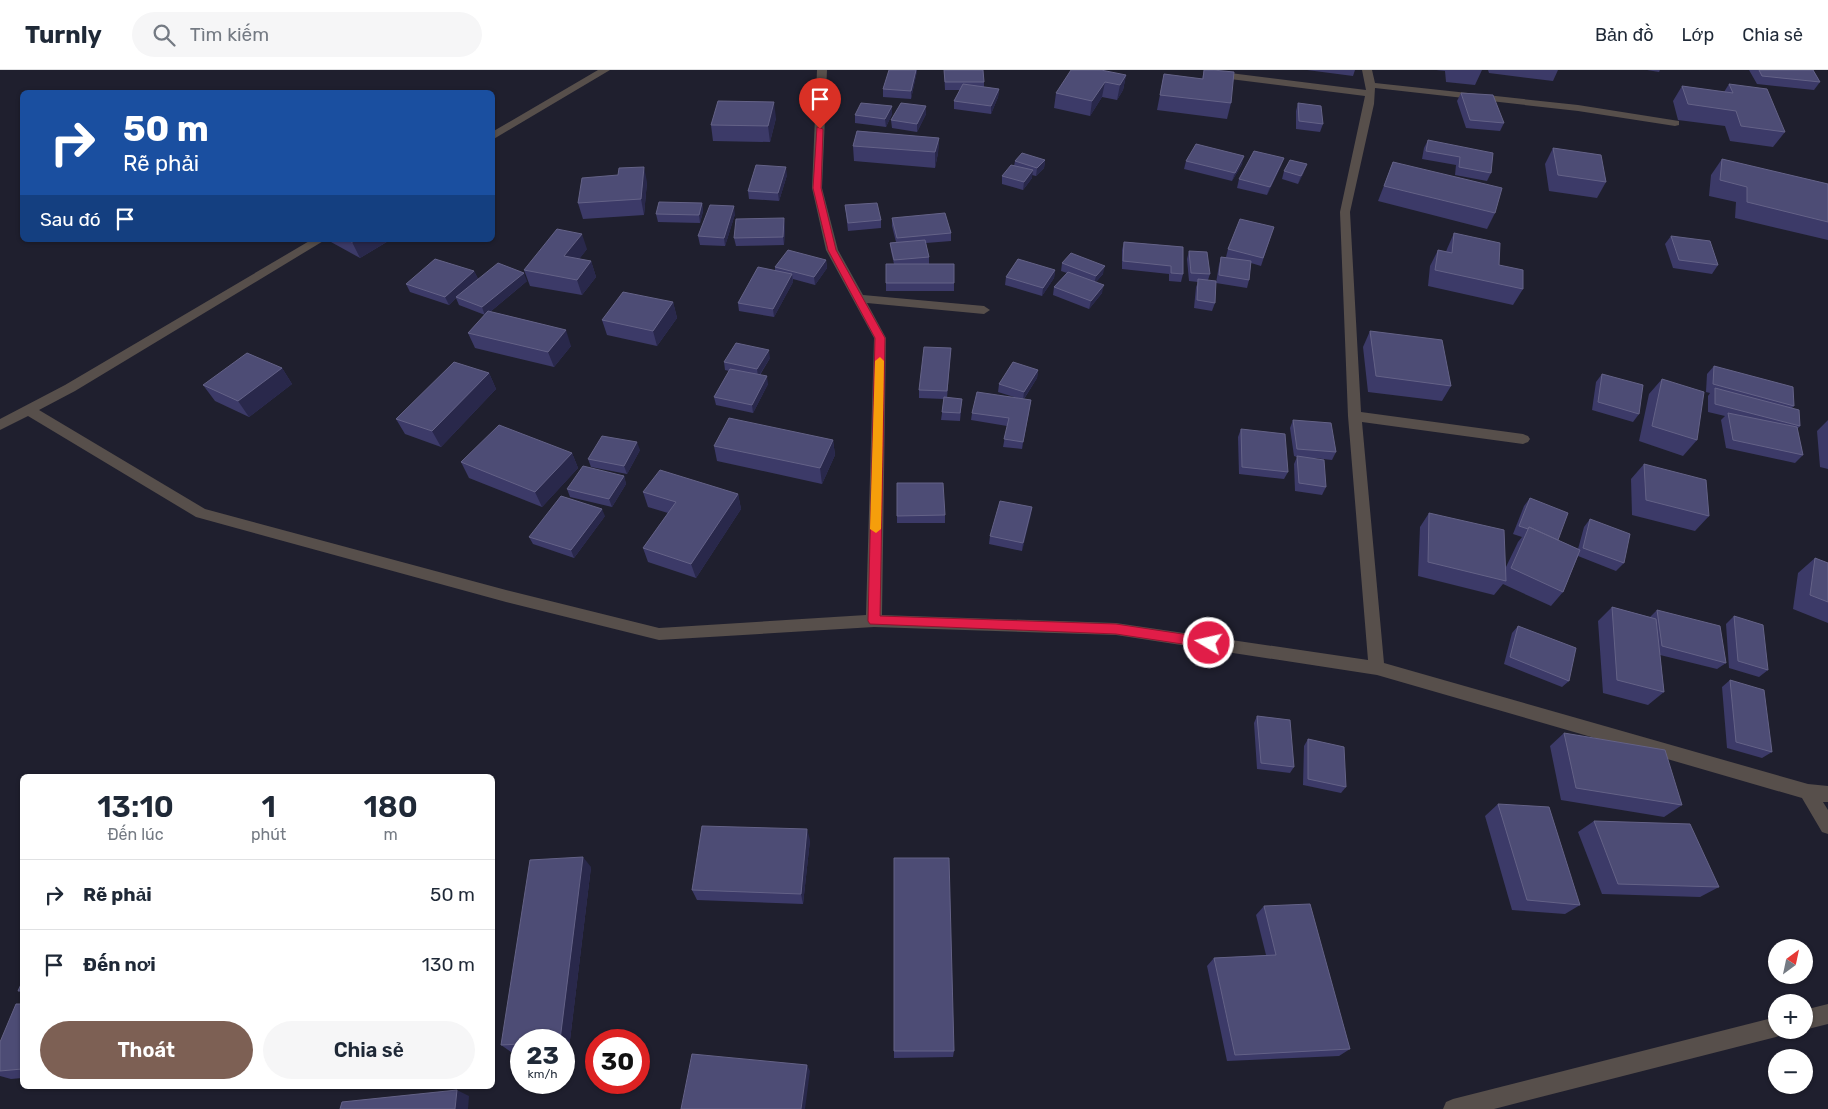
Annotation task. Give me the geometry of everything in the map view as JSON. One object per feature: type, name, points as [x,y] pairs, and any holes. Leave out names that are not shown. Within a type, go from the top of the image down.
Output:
[{"type":"street","points":[[495,135],[605,70]]},
{"type":"street","points":[[822,70],[817,188],[832,250],[880,338],[874,621]]},
{"type":"street","points":[[1368,70],[1371,90],[1345,212],[1355,416],[1377,668]]},
{"type":"street","points":[[1207,74],[1578,108],[1675,123]]},
{"type":"street","points":[[0,425],[30,411],[316,242]]},
{"type":"street","points":[[860,299],[984,310]]},
{"type":"street","points":[[30,411],[201,513],[506,596],[659,634],[874,621],[1116,629],[1377,668],[1808,792],[1828,794]]},
{"type":"street","points":[[1355,416],[1523,440]]},
{"type":"street","points":[[1808,792],[1828,826]]},
{"type":"street","points":[[1813,1018],[1828,1014]]},
{"type":"street","points":[[1453,1109],[1768,1029]]},
{"type":"building","points":[[889,70],[916,70],[911,91],[883,89]]},
{"type":"building","points":[[944,70],[983,70],[984,82],[945,82]]},
{"type":"building","points":[[1071,70],[1101,70],[1126,75],[1120,85],[1105,82],[1092,101],[1056,93]]},
{"type":"building","points":[[1204,70],[1234,72],[1231,103],[1160,95],[1164,74],[1203,79]]},
{"type":"building","points":[[1759,70],[1813,70],[1820,82],[1762,76]]},
{"type":"building","points":[[963,84],[999,89],[991,106],[954,101]]},
{"type":"building","points":[[1729,84],[1767,89],[1785,132],[1741,126],[1736,111],[1688,104],[1682,86],[1733,93]]},
{"type":"building","points":[[1461,93],[1493,95],[1504,123],[1470,120]]},
{"type":"building","points":[[718,101],[774,102],[768,126],[711,125]]},
{"type":"building","points":[[861,103],[892,106],[885,119],[855,115]]},
{"type":"building","points":[[901,103],[926,106],[917,124],[891,120]]},
{"type":"building","points":[[1298,103],[1321,106],[1323,124],[1299,121]]},
{"type":"building","points":[[857,131],[939,138],[935,152],[853,146]]},
{"type":"building","points":[[1428,140],[1493,153],[1491,173],[1459,167],[1460,157],[1426,151]]},
{"type":"building","points":[[1196,144],[1244,156],[1235,173],[1186,161]]},
{"type":"building","points":[[1553,148],[1601,155],[1606,182],[1558,175]]},
{"type":"building","points":[[1254,151],[1284,158],[1270,187],[1239,179]]},
{"type":"building","points":[[1022,153],[1045,160],[1037,168],[1015,161]]},
{"type":"building","points":[[1722,159],[1828,184],[1828,222],[1747,202],[1747,187],[1720,180]]},
{"type":"building","points":[[1290,160],[1307,164],[1301,176],[1284,171]]},
{"type":"building","points":[[1393,162],[1502,188],[1495,213],[1384,186]]},
{"type":"building","points":[[756,165],[786,167],[778,193],[748,191]]},
{"type":"building","points":[[1011,165],[1033,170],[1024,182],[1002,176]]},
{"type":"building","points":[[644,167],[641,199],[578,203],[582,178],[618,175],[619,168]]},
{"type":"building","points":[[659,202],[702,203],[699,215],[656,214]]},
{"type":"building","points":[[877,203],[881,220],[848,223],[845,205]]},
{"type":"building","points":[[710,205],[734,206],[724,238],[698,236]]},
{"type":"building","points":[[945,213],[951,233],[897,238],[892,218]]},
{"type":"building","points":[[784,218],[783,237],[734,238],[736,219]]},
{"type":"building","points":[[1240,219],[1274,227],[1263,258],[1228,249]]},
{"type":"building","points":[[557,229],[582,234],[564,256],[591,261],[577,280],[524,270]]},
{"type":"building","points":[[1454,233],[1500,243],[1499,265],[1523,270],[1523,289],[1435,270],[1438,250],[1452,253]]},
{"type":"building","points":[[1671,236],[1710,241],[1718,265],[1679,260]]},
{"type":"building","points":[[925,240],[929,257],[894,260],[890,243]]},
{"type":"building","points":[[1124,242],[1183,247],[1183,274],[1171,273],[1171,266],[1123,261]]},
{"type":"building","points":[[788,250],[826,260],[814,277],[775,267]]},
{"type":"building","points":[[1189,251],[1207,252],[1210,274],[1191,273]]},
{"type":"building","points":[[1071,253],[1105,266],[1096,276],[1062,263]]},
{"type":"building","points":[[1221,257],[1251,261],[1249,280],[1219,275]]},
{"type":"building","points":[[435,259],[474,271],[445,297],[406,284]]},
{"type":"building","points":[[1018,259],[1055,270],[1043,288],[1006,277]]},
{"type":"building","points":[[498,263],[524,273],[482,307],[456,297]]},
{"type":"building","points":[[886,264],[954,264],[954,283],[886,283]]},
{"type":"building","points":[[758,267],[792,274],[773,309],[738,303]]},
{"type":"building","points":[[1068,272],[1104,285],[1091,301],[1054,287]]},
{"type":"building","points":[[1198,279],[1216,281],[1215,303],[1197,300]]},
{"type":"building","points":[[623,292],[673,302],[653,331],[602,320]]},
{"type":"building","points":[[488,311],[566,330],[548,352],[468,333]]},
{"type":"building","points":[[1370,331],[1442,340],[1451,386],[1376,376]]},
{"type":"building","points":[[736,343],[769,350],[757,369],[724,362]]},
{"type":"building","points":[[924,347],[951,348],[947,391],[919,390]]},
{"type":"building","points":[[247,353],[282,368],[238,401],[203,385]]},
{"type":"building","points":[[454,362],[489,373],[432,431],[396,419]]},
{"type":"building","points":[[1013,362],[1038,370],[1024,392],[999,384]]},
{"type":"building","points":[[1714,366],[1793,387],[1794,406],[1713,384]]},
{"type":"building","points":[[730,369],[767,376],[752,405],[714,397]]},
{"type":"building","points":[[1602,374],[1643,385],[1639,414],[1598,402]]},
{"type":"building","points":[[1662,379],[1704,392],[1697,440],[1652,426]]},
{"type":"building","points":[[1715,388],[1799,410],[1800,426],[1715,404]]},
{"type":"building","points":[[977,392],[1031,400],[1023,442],[1004,439],[1009,418],[972,413]]},
{"type":"building","points":[[944,397],[962,399],[960,413],[942,412]]},
{"type":"building","points":[[1728,413],[1797,427],[1803,455],[1733,440]]},
{"type":"building","points":[[729,418],[833,440],[820,468],[714,446]]},
{"type":"building","points":[[1293,420],[1331,423],[1336,452],[1297,449]]},
{"type":"building","points":[[499,425],[572,453],[535,492],[461,462]]},
{"type":"building","points":[[1241,429],[1285,434],[1288,472],[1242,467]]},
{"type":"building","points":[[602,436],[637,442],[624,466],[588,459]]},
{"type":"building","points":[[1297,456],[1324,460],[1326,487],[1299,483]]},
{"type":"building","points":[[1644,464],[1706,480],[1709,516],[1646,500]]},
{"type":"building","points":[[583,466],[624,476],[609,499],[567,489]]},
{"type":"building","points":[[660,470],[738,494],[691,564],[643,548],[676,502],[643,492]]},
{"type":"building","points":[[897,483],[943,483],[945,515],[897,516]]},
{"type":"building","points":[[561,496],[602,509],[571,550],[529,537]]},
{"type":"building","points":[[1530,498],[1568,513],[1558,540],[1529,527],[1528,529],[1519,526]]},
{"type":"building","points":[[1000,501],[1032,507],[1023,543],[990,536]]},
{"type":"building","points":[[1429,513],[1504,530],[1506,581],[1428,562]]},
{"type":"building","points":[[1590,519],[1630,534],[1624,563],[1583,548]]},
{"type":"building","points":[[1529,527],[1580,550],[1563,592],[1511,568]]},
{"type":"building","points":[[1815,558],[1828,563],[1828,602],[1810,595]]},
{"type":"building","points":[[1612,607],[1656,619],[1664,692],[1617,680]]},
{"type":"building","points":[[1657,610],[1720,626],[1726,663],[1662,646]]},
{"type":"building","points":[[1734,616],[1763,625],[1768,670],[1738,661]]},
{"type":"building","points":[[1518,626],[1576,648],[1569,681],[1510,657]]},
{"type":"building","points":[[1730,680],[1764,690],[1772,752],[1736,742]]},
{"type":"building","points":[[1257,716],[1290,720],[1294,767],[1261,763]]},
{"type":"building","points":[[1564,733],[1665,750],[1682,805],[1576,788]]},
{"type":"building","points":[[1308,739],[1344,747],[1346,787],[1308,779]]},
{"type":"building","points":[[1498,804],[1549,807],[1580,905],[1527,900]]},
{"type":"building","points":[[1594,821],[1690,824],[1719,887],[1618,884]]},
{"type":"building","points":[[702,826],[807,829],[801,894],[692,890]]},
{"type":"building","points":[[583,857],[561,1029],[510,1029],[510,1045],[501,1045],[530,860]]},
{"type":"building","points":[[894,858],[949,858],[954,1051],[894,1051]]},
{"type":"building","points":[[1310,904],[1350,1049],[1235,1055],[1214,958],[1276,955],[1264,906]]},
{"type":"building","points":[[16,1004],[20,1004],[20,1069],[0,1071],[0,1042]]},
{"type":"building","points":[[692,1054],[807,1065],[801,1109],[681,1109]]},
{"type":"building","points":[[457,1090],[455,1109],[340,1109],[342,1102]]},
{"type":"slow traffic","points":[[876,529],[880,361]]},
{"type":"route","points":[[820,129],[817,188],[832,250],[880,338],[874,621],[1116,629],[1209,643]]}]
